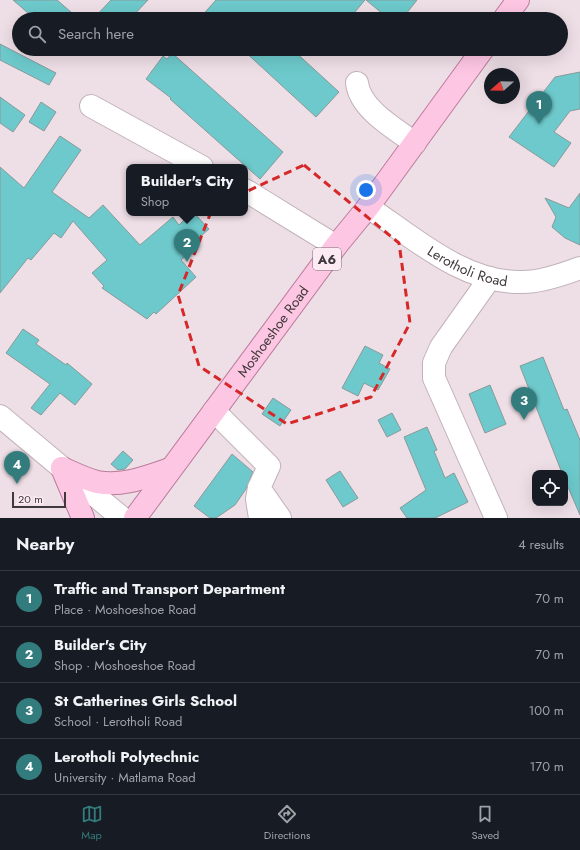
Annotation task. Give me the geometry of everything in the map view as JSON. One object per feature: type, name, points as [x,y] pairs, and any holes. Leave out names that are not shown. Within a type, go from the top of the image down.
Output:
[{"type":"main road","points":[[509,12],[518,0]]},
{"type":"main road","name":"Moshoeshoe Road","points":[[135,518],[336,246],[368,207],[478,56]]},
{"type":"main road","points":[[62,468],[95,482],[108,483],[121,483],[170,469]]},
{"type":"main road","points":[[62,468],[83,518]]},
{"type":"street","points":[[357,83],[358,92],[362,99],[386,123],[415,143]]},
{"type":"street","points":[[91,106],[197,164]]},
{"type":"street","points":[[248,192],[336,246]]},
{"type":"street","name":"Lerotholi Road","points":[[368,207],[452,263],[490,278],[524,282],[567,273],[580,268]]},
{"type":"street","points":[[490,278],[441,347],[434,363],[434,378],[496,518]]},
{"type":"street","points":[[214,411],[269,466],[259,488],[257,499],[260,518]]},
{"type":"street","points":[[0,416],[122,518]]},
{"type":"street","points":[[259,488],[280,518]]},
{"type":"highlighted area","points":[[304,165],[399,243],[410,323],[371,397],[287,424],[199,366],[178,295],[213,207]]},
{"type":"building","points":[[13,0],[57,0],[71,12],[27,12]]},
{"type":"building","points":[[111,0],[148,0],[137,12],[100,12]]},
{"type":"building","points":[[216,0],[365,0],[355,12],[205,12]]},
{"type":"building","points":[[366,0],[417,0],[408,12],[381,12]]},
{"type":"building","points":[[0,44],[12,50],[12,56],[23,56],[56,73],[49,85],[0,60]]},
{"type":"building","points":[[163,56],[167,59],[170,56],[175,56],[283,152],[260,179],[248,168],[248,164],[243,164],[170,99],[171,98],[146,79]]},
{"type":"building","points":[[250,56],[300,56],[339,92],[316,117]]},
{"type":"building","points":[[580,72],[580,109],[570,111],[554,132],[571,143],[554,167],[509,137],[555,77]]},
{"type":"building","points":[[0,97],[25,115],[13,132],[0,123]]},
{"type":"building","points":[[41,102],[56,112],[44,131],[29,122]]},
{"type":"building","points":[[60,136],[81,150],[52,192],[89,218],[103,205],[140,245],[173,217],[179,225],[188,216],[197,216],[209,229],[194,242],[197,246],[181,260],[196,277],[156,314],[154,312],[147,319],[102,288],[104,286],[92,273],[107,260],[73,221],[61,238],[54,233],[31,260],[28,258],[0,293],[0,167],[24,188]]},
{"type":"building","points":[[580,193],[580,245],[565,238],[552,227],[556,217],[545,198],[569,208]]},
{"type":"building","points":[[23,329],[39,340],[36,344],[66,365],[67,363],[92,384],[75,405],[60,393],[41,415],[31,408],[50,384],[6,353]]},
{"type":"building","points":[[365,346],[383,355],[379,363],[390,369],[378,390],[364,383],[358,396],[342,388]]},
{"type":"building","points":[[543,357],[564,410],[567,409],[580,440],[580,515],[568,487],[568,470],[561,470],[520,366]]},
{"type":"building","points":[[490,385],[506,424],[485,433],[469,394]]},
{"type":"building","points":[[273,398],[291,410],[280,426],[262,414]]},
{"type":"building","points":[[392,413],[401,430],[387,437],[378,420]]},
{"type":"building","points":[[427,427],[437,450],[434,451],[445,478],[454,473],[468,502],[435,518],[407,518],[400,508],[426,490],[404,437]]},
{"type":"building","points":[[123,451],[133,460],[125,469],[118,470],[111,464]]},
{"type":"building","points":[[232,454],[253,472],[246,489],[235,505],[216,518],[210,518],[194,506]]},
{"type":"building","points":[[340,471],[358,498],[343,507],[326,480]]},
{"type":"place","name":"Traffic and Transport Department","points":[[539,124]]},
{"type":"place","name":"Builder's City","points":[[187,262]]},
{"type":"place","name":"St Catherines Girls School","points":[[524,420]]},
{"type":"place","name":"Lerotholi Polytechnic","points":[[17,484]]}]
